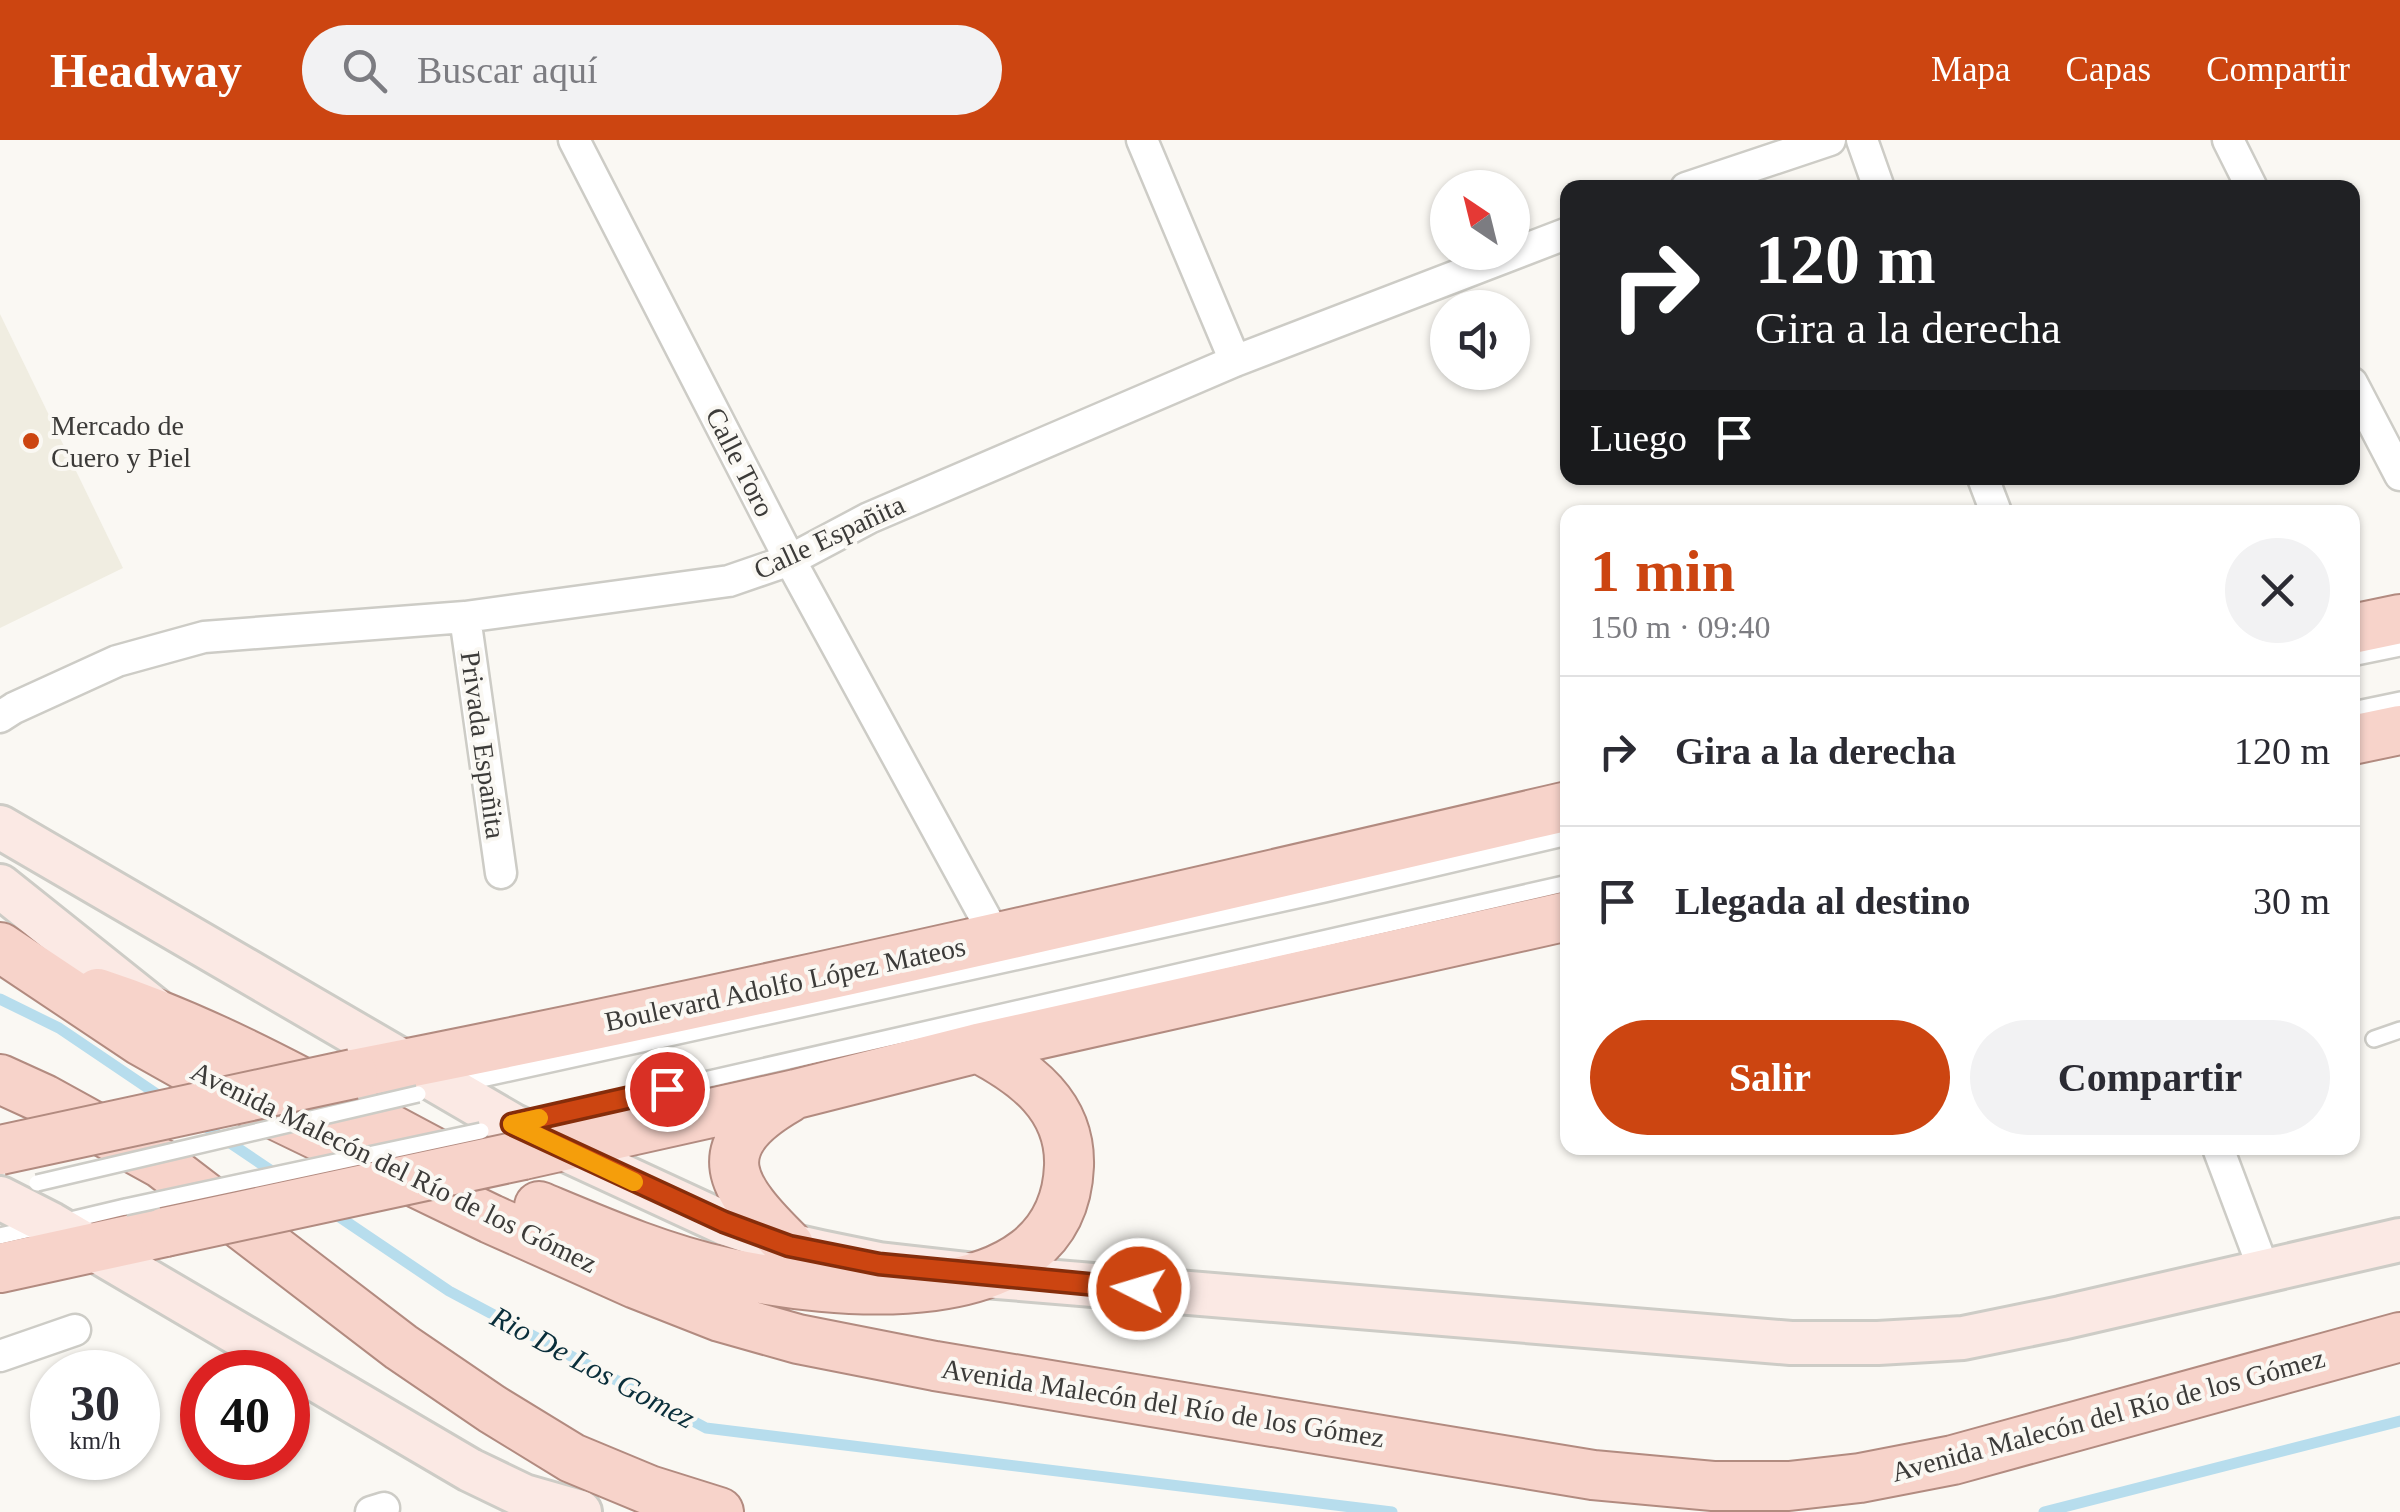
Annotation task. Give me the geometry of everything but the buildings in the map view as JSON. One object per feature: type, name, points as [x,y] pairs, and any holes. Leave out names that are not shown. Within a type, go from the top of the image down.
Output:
[{"type":"main road","points":[[2360,628],[2400,619]]},
{"type":"main road","points":[[2360,738],[2400,730]]},
{"type":"main road","name":"Boulevard Adolfo López Mateos","points":[[0,1150],[353,1074],[425,1081],[997,939],[1560,808]]},
{"type":"main road","points":[[0,1268],[92,1248],[145,1220],[519,1140],[796,1094],[978,1048],[1560,918]]},
{"type":"main road","name":"Avenida Malecón del Río de los Gómez","points":[[0,947],[141,1041],[253,1104],[491,1219],[720,1318],[798,1339],[935,1366],[1593,1475],[1714,1486],[1789,1486],[1860,1478],[1953,1460],[2400,1338]]},
{"type":"main road","points":[[44,976],[159,1012],[536,1205],[620,1240],[724,1272],[803,1283],[868,1288],[933,1286],[985,1276],[1040,1242],[1061,1205],[1069,1166],[1067,1144],[1052,1105],[1028,1076],[978,1048]]},
{"type":"main road","points":[[0,1079],[44,1098],[162,1164],[401,1347],[556,1448],[649,1490],[719,1512]]},
{"type":"main road","points":[[789,1246],[740,1191],[734,1174],[740,1140],[748,1128],[796,1094]]},
{"type":"street","name":"Calle Toro","points":[[574,140],[790,560],[997,939]]},
{"type":"street","points":[[1142,140],[1234,362]]},
{"type":"street","points":[[1710,180],[1830,140]]},
{"type":"street","points":[[1862,140],[1876,180]]},
{"type":"street","points":[[2228,140],[2248,180]]},
{"type":"street","name":"Calle Españita","points":[[0,718],[117,660],[204,638],[465,616],[729,581],[790,560],[869,518],[1234,362],[1560,236]]},
{"type":"street","points":[[2360,398],[2400,475]]},
{"type":"street","name":"Privada Españita","points":[[465,616],[501,874]]},
{"type":"street","points":[[0,826],[519,1140],[789,1246],[879,1264],[1791,1344],[1878,1344],[1963,1338],[2400,1240]]},
{"type":"street","points":[[0,886],[159,1012]]},
{"type":"street","points":[[2221,1155],[2265,1273]]},
{"type":"street","points":[[12,1190],[52,1224],[470,1470],[533,1504],[580,1512]]},
{"type":"street","points":[[0,1356],[74,1330]]},
{"type":"lane","points":[[2360,656],[2400,648]]},
{"type":"lane","points":[[2360,708],[2400,700]]},
{"type":"lane","points":[[12,1190],[425,1081],[1286,902],[1560,838]]},
{"type":"lane","points":[[519,1140],[1560,886]]},
{"type":"lane","points":[[2374,1039],[2400,1030]]},
{"type":"lane","points":[[0,1236],[52,1224],[145,1220]]},
{"type":"shaded area","name":"Mercado de Cuero y Piel","points":[[0,314],[123,568],[0,628]]},
{"type":"waterway","name":"Rio De Los Gomez","points":[[0,999],[59,1028],[167,1101]]},
{"type":"waterway","name":"Rio De Los Gomez","points":[[199,1122],[300,1190]]},
{"type":"waterway","name":"Rio De Los Gomez","points":[[332,1212],[449,1291],[706,1428],[1392,1512]]},
{"type":"waterway","name":"Rio De Los Gomez","points":[[2044,1512],[2400,1421]]},
{"type":"slow traffic","points":[[539,1118],[512,1124],[634,1182]]},
{"type":"place","name":"Mercado de Cuero y Piel","points":[[31,441]]},
{"type":"route","points":[[667,1089],[512,1124],[724,1222],[789,1246],[879,1264],[1139,1289]]}]
